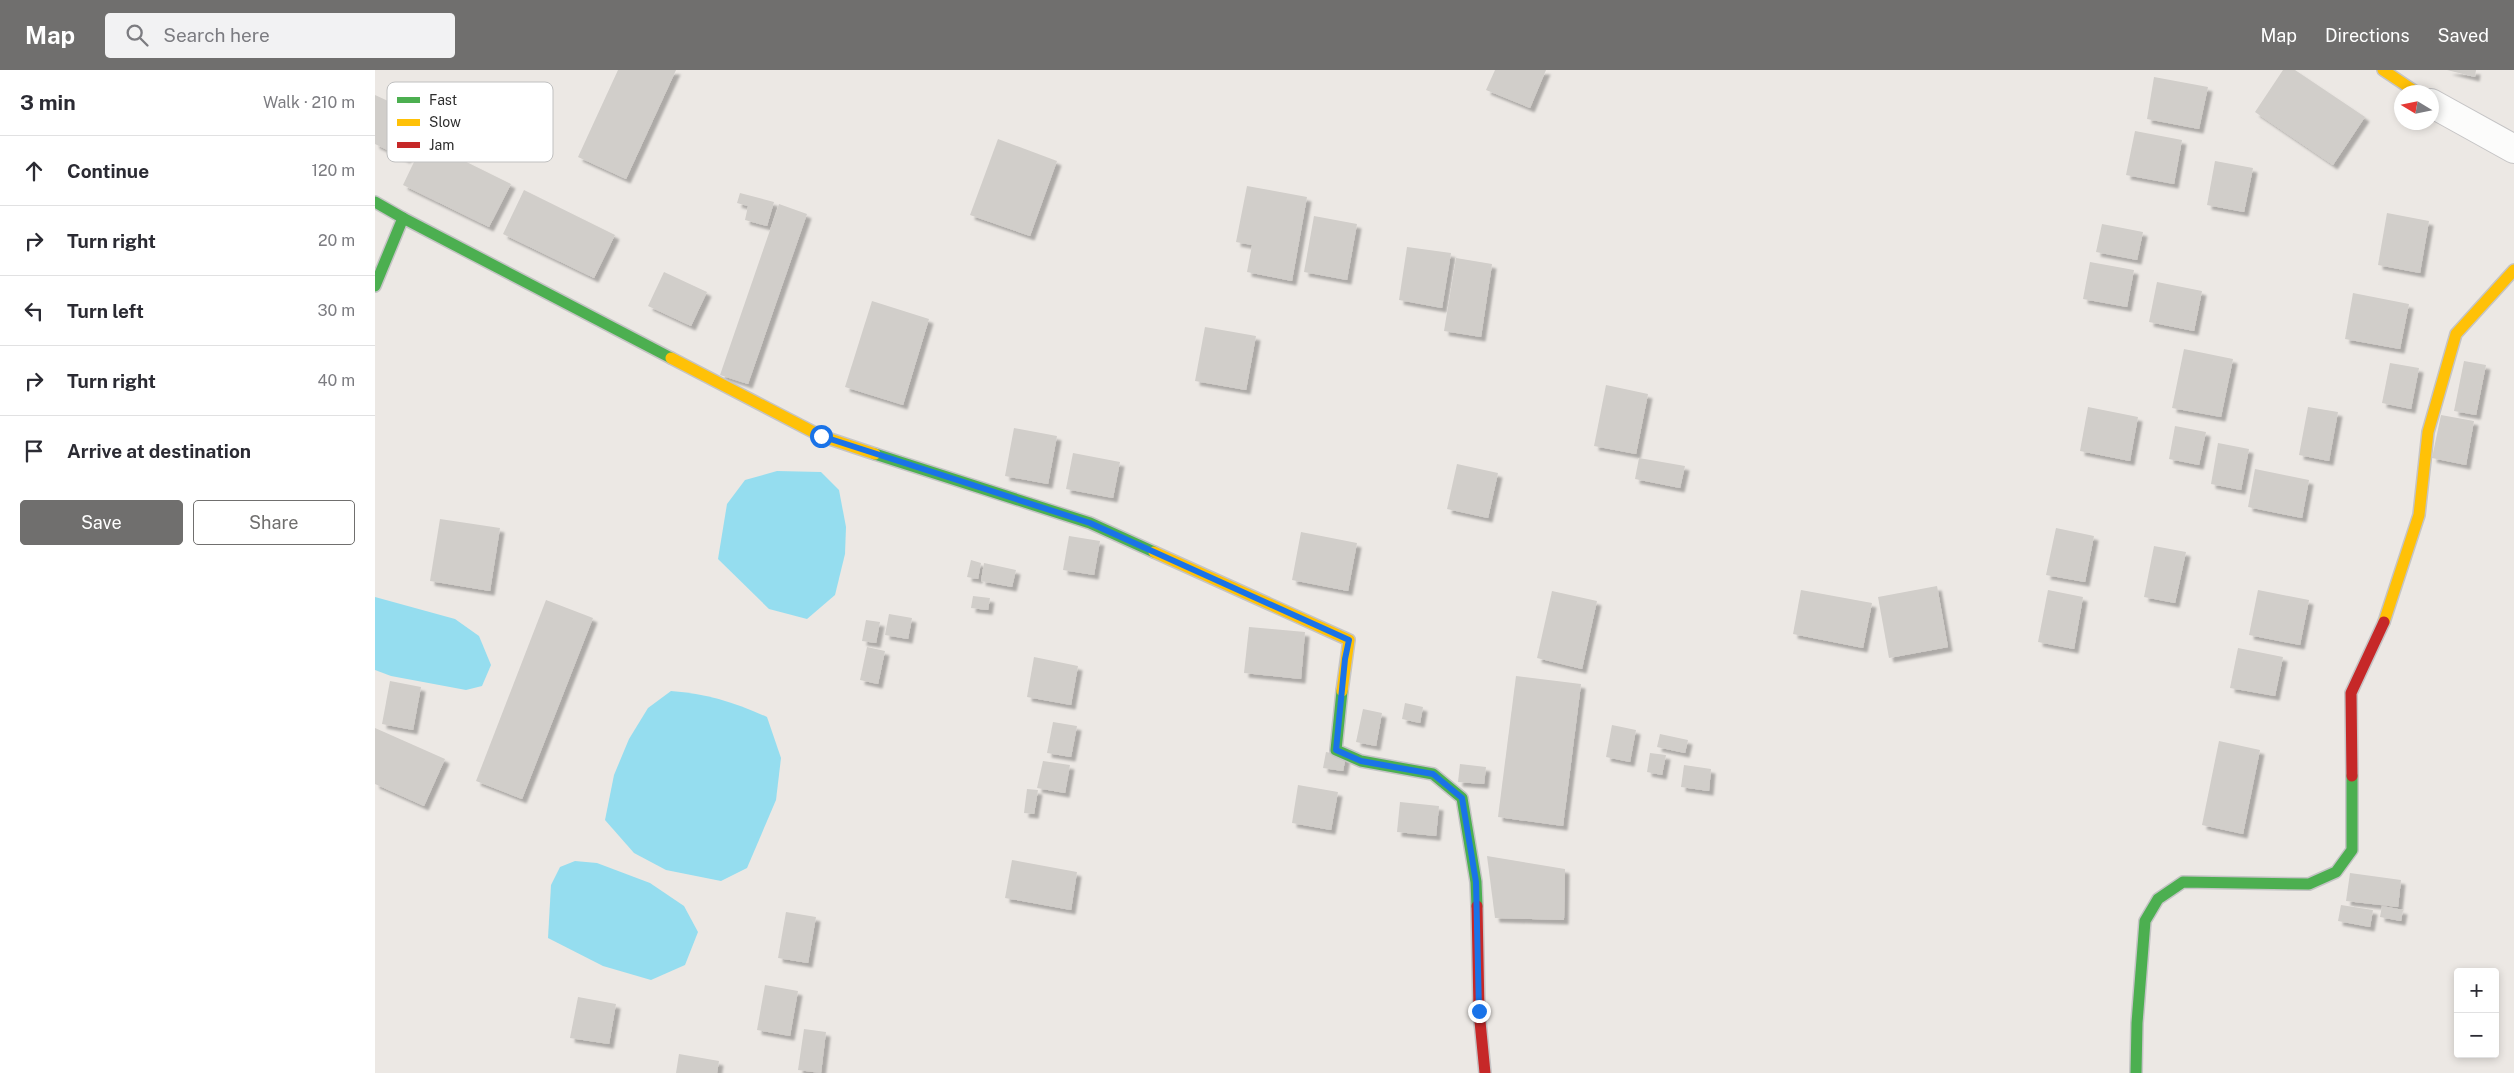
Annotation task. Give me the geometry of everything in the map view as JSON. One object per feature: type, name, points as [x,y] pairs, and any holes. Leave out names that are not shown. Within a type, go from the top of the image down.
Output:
[{"type":"street","points":[[2383,70],[2406,85]]},
{"type":"street","points":[[2439,107],[2514,149]]},
{"type":"street","points":[[375,202],[821,436],[1090,523],[1349,640],[1345,659],[1336,750],[1361,761],[1433,774],[1462,798],[1476,882],[1479,1011],[1485,1073]]},
{"type":"street","points":[[375,286],[403,218]]},
{"type":"street","points":[[2136,1073],[2137,1023],[2145,921],[2158,899],[2183,882],[2309,884],[2336,872],[2352,850],[2351,693],[2388,613],[2419,515],[2429,432],[2455,334],[2514,270]]},
{"type":"water","points":[[777,471],[821,472],[839,490],[846,527],[845,554],[835,595],[807,619],[769,609],[718,559],[727,504],[745,480]]},
{"type":"water","points":[[375,597],[455,619],[479,636],[491,665],[482,686],[466,690],[391,676],[375,670]]},
{"type":"water","points":[[671,691],[697,694],[720,700],[767,717],[781,758],[776,800],[747,868],[721,881],[666,870],[634,853],[605,820],[614,775],[629,739],[648,708]]},
{"type":"water","points":[[575,861],[597,863],[650,883],[684,906],[698,932],[685,965],[651,980],[603,966],[548,938],[551,885],[560,867]]},
{"type":"building","points":[[618,70],[676,70],[626,179],[578,157]]},
{"type":"building","points":[[1495,70],[1546,70],[1530,108],[1486,90]]},
{"type":"building","points":[[2283,70],[2295,70],[2365,117],[2333,165],[2255,112]]},
{"type":"building","points":[[2447,70],[2476,70],[2475,77]]},
{"type":"building","points":[[2154,77],[2208,87],[2199,129],[2147,119]]},
{"type":"building","points":[[375,95],[387,101],[387,150],[375,144]]},
{"type":"building","points":[[2135,131],[2182,140],[2174,184],[2126,175]]},
{"type":"building","points":[[998,139],[1057,161],[1030,236],[970,215]]},
{"type":"building","points":[[2215,161],[2253,168],[2244,212],[2207,205]]},
{"type":"building","points":[[414,162],[466,162],[511,184],[489,227],[403,185]]},
{"type":"building","points":[[1247,186],[1307,197],[1292,281],[1247,272],[1252,245],[1236,242]]},
{"type":"building","points":[[524,190],[615,235],[594,278],[503,234]]},
{"type":"building","points":[[740,193],[774,202],[767,226],[745,220],[748,206],[737,203]]},
{"type":"building","points":[[779,204],[807,214],[748,384],[720,375]]},
{"type":"building","points":[[2387,213],[2429,221],[2420,273],[2378,265]]},
{"type":"building","points":[[1314,216],[1357,224],[1347,280],[1304,272]]},
{"type":"building","points":[[2102,224],[2143,232],[2137,260],[2096,252]]},
{"type":"building","points":[[1407,247],[1451,253],[1442,308],[1399,300]]},
{"type":"building","points":[[1456,258],[1492,264],[1481,337],[1444,331]]},
{"type":"building","points":[[2090,262],[2134,270],[2127,307],[2083,299]]},
{"type":"building","points":[[664,272],[707,292],[691,326],[648,306]]},
{"type":"building","points":[[2157,282],[2202,291],[2194,331],[2149,322]]},
{"type":"building","points":[[2353,293],[2409,304],[2400,349],[2345,339]]},
{"type":"building","points":[[872,301],[929,319],[903,405],[845,387]]},
{"type":"building","points":[[1205,327],[1256,336],[1246,390],[1195,381]]},
{"type":"building","points":[[2184,349],[2233,359],[2221,417],[2172,408]]},
{"type":"building","points":[[2464,361],[2486,365],[2476,415],[2454,411]]},
{"type":"building","points":[[2390,363],[2419,368],[2411,409],[2382,403]]},
{"type":"building","points":[[1606,385],[1648,394],[1636,454],[1594,446]]},
{"type":"building","points":[[2088,407],[2138,417],[2130,461],[2080,451]]},
{"type":"building","points":[[2308,407],[2338,412],[2329,461],[2299,455]]},
{"type":"building","points":[[2441,415],[2474,421],[2466,465],[2432,458]]},
{"type":"building","points":[[2175,426],[2206,432],[2199,465],[2169,459]]},
{"type":"building","points":[[1014,428],[1057,436],[1048,484],[1005,476]]},
{"type":"building","points":[[2218,443],[2249,449],[2241,490],[2211,484]]},
{"type":"building","points":[[1073,453],[1120,462],[1113,498],[1066,489]]},
{"type":"building","points":[[1639,458],[1685,466],[1680,488],[1635,479]]},
{"type":"building","points":[[1457,464],[1498,473],[1488,518],[1447,509]]},
{"type":"building","points":[[2255,469],[2309,480],[2302,518],[2248,507]]},
{"type":"building","points":[[440,519],[500,528],[490,591],[430,581]]},
{"type":"building","points":[[2056,528],[2094,536],[2085,582],[2046,575]]},
{"type":"building","points":[[1301,532],[1357,543],[1348,591],[1292,580]]},
{"type":"building","points":[[1069,536],[1100,541],[1094,575],[1063,570]]},
{"type":"building","points":[[2154,546],[2186,552],[2175,603],[2144,597]]},
{"type":"building","points":[[971,560],[981,563],[978,579],[967,577]]},
{"type":"building","points":[[984,563],[1016,570],[1012,587],[981,581]]},
{"type":"building","points":[[1937,586],[1948,647],[1889,658],[1878,597]]},
{"type":"building","points":[[1801,590],[1872,603],[1863,648],[1793,634]]},
{"type":"building","points":[[2048,590],[2083,597],[2074,649],[2038,642]]},
{"type":"building","points":[[2258,590],[2309,600],[2300,645],[2249,635]]},
{"type":"building","points":[[1552,591],[1597,601],[1582,669],[1537,658]]},
{"type":"building","points":[[973,596],[990,598],[988,610],[971,608]]},
{"type":"building","points":[[546,600],[593,618],[522,799],[476,781]]},
{"type":"building","points":[[889,614],[912,618],[908,639],[885,635]]},
{"type":"building","points":[[866,620],[880,622],[876,643],[862,641]]},
{"type":"building","points":[[1249,627],[1305,632],[1301,679],[1244,673]]},
{"type":"building","points":[[867,647],[885,651],[878,684],[860,680]]},
{"type":"building","points":[[2238,648],[2283,657],[2275,696],[2230,688]]},
{"type":"building","points":[[1034,657],[1078,666],[1071,705],[1027,697]]},
{"type":"building","points":[[1516,676],[1581,684],[1563,826],[1498,817]]},
{"type":"building","points":[[390,681],[421,687],[413,730],[382,724]]},
{"type":"building","points":[[1405,703],[1423,707],[1420,723],[1402,719]]},
{"type":"building","points":[[1363,709],[1382,713],[1376,746],[1356,742]]},
{"type":"building","points":[[1053,722],[1077,726],[1071,757],[1047,753]]},
{"type":"building","points":[[1612,725],[1636,730],[1630,762],[1606,757]]},
{"type":"building","points":[[375,728],[445,759],[424,806],[375,784]]},
{"type":"building","points":[[1660,734],[1688,740],[1685,753],[1657,747]]},
{"type":"building","points":[[2219,741],[2260,750],[2243,834],[2202,825]]},
{"type":"building","points":[[1326,752],[1346,756],[1343,771],[1323,768]]},
{"type":"building","points":[[1650,753],[1666,755],[1662,775],[1647,772]]},
{"type":"building","points":[[1043,761],[1070,765],[1065,793],[1037,788]]},
{"type":"building","points":[[1460,764],[1486,767],[1484,784],[1458,782]]},
{"type":"building","points":[[1684,765],[1711,769],[1709,791],[1681,787]]},
{"type":"building","points":[[1298,785],[1338,792],[1331,830],[1292,823]]},
{"type":"building","points":[[1027,789],[1038,790],[1034,814],[1024,813]]},
{"type":"building","points":[[1400,802],[1439,806],[1436,836],[1397,832]]},
{"type":"building","points":[[1487,856],[1565,869],[1564,920],[1495,918]]},
{"type":"building","points":[[1012,860],[1077,872],[1071,910],[1005,898]]},
{"type":"building","points":[[2350,873],[2401,880],[2398,907],[2346,901]]},
{"type":"building","points":[[2341,905],[2373,910],[2370,927],[2338,921]]},
{"type":"building","points":[[2382,906],[2403,910],[2401,921],[2380,917]]},
{"type":"building","points":[[786,912],[816,917],[808,963],[778,958]]},
{"type":"building","points":[[765,985],[798,991],[790,1036],[757,1030]]},
{"type":"building","points":[[578,997],[616,1004],[609,1044],[570,1038]]},
{"type":"building","points":[[804,1029],[826,1032],[821,1073],[798,1070]]},
{"type":"building","points":[[679,1054],[719,1061],[717,1073],[676,1073]]},
{"type":"traffic: fast","points":[[375,202],[403,218]]},
{"type":"traffic: fast","points":[[375,286],[403,218],[671,358]]},
{"type":"traffic: fast","points":[[875,454],[1090,523],[1154,552]]},
{"type":"traffic: fast","points":[[1342,691],[1336,750],[1361,761],[1433,774],[1462,798],[1476,882],[1477,906]]},
{"type":"traffic: fast","points":[[2136,1073],[2137,1023],[2145,921],[2158,899],[2183,882],[2309,884],[2336,872],[2352,850],[2352,776]]},
{"type":"traffic: slow","points":[[2383,70],[2406,85]]},
{"type":"traffic: slow","points":[[2384,622],[2419,515],[2428,432],[2456,334],[2514,270]]},
{"type":"traffic: slow","points":[[671,358],[821,436],[875,454]]},
{"type":"traffic: slow","points":[[1154,552],[1349,640],[1342,691]]},
{"type":"traffic: jam","points":[[2352,776],[2351,693],[2384,622]]},
{"type":"traffic: jam","points":[[1477,906],[1479,1011],[1485,1073]]},
{"type":"route","points":[[821,436],[1090,523],[1349,640],[1345,659],[1336,750],[1361,761],[1433,774],[1462,798],[1476,882],[1479,1011]]}]
